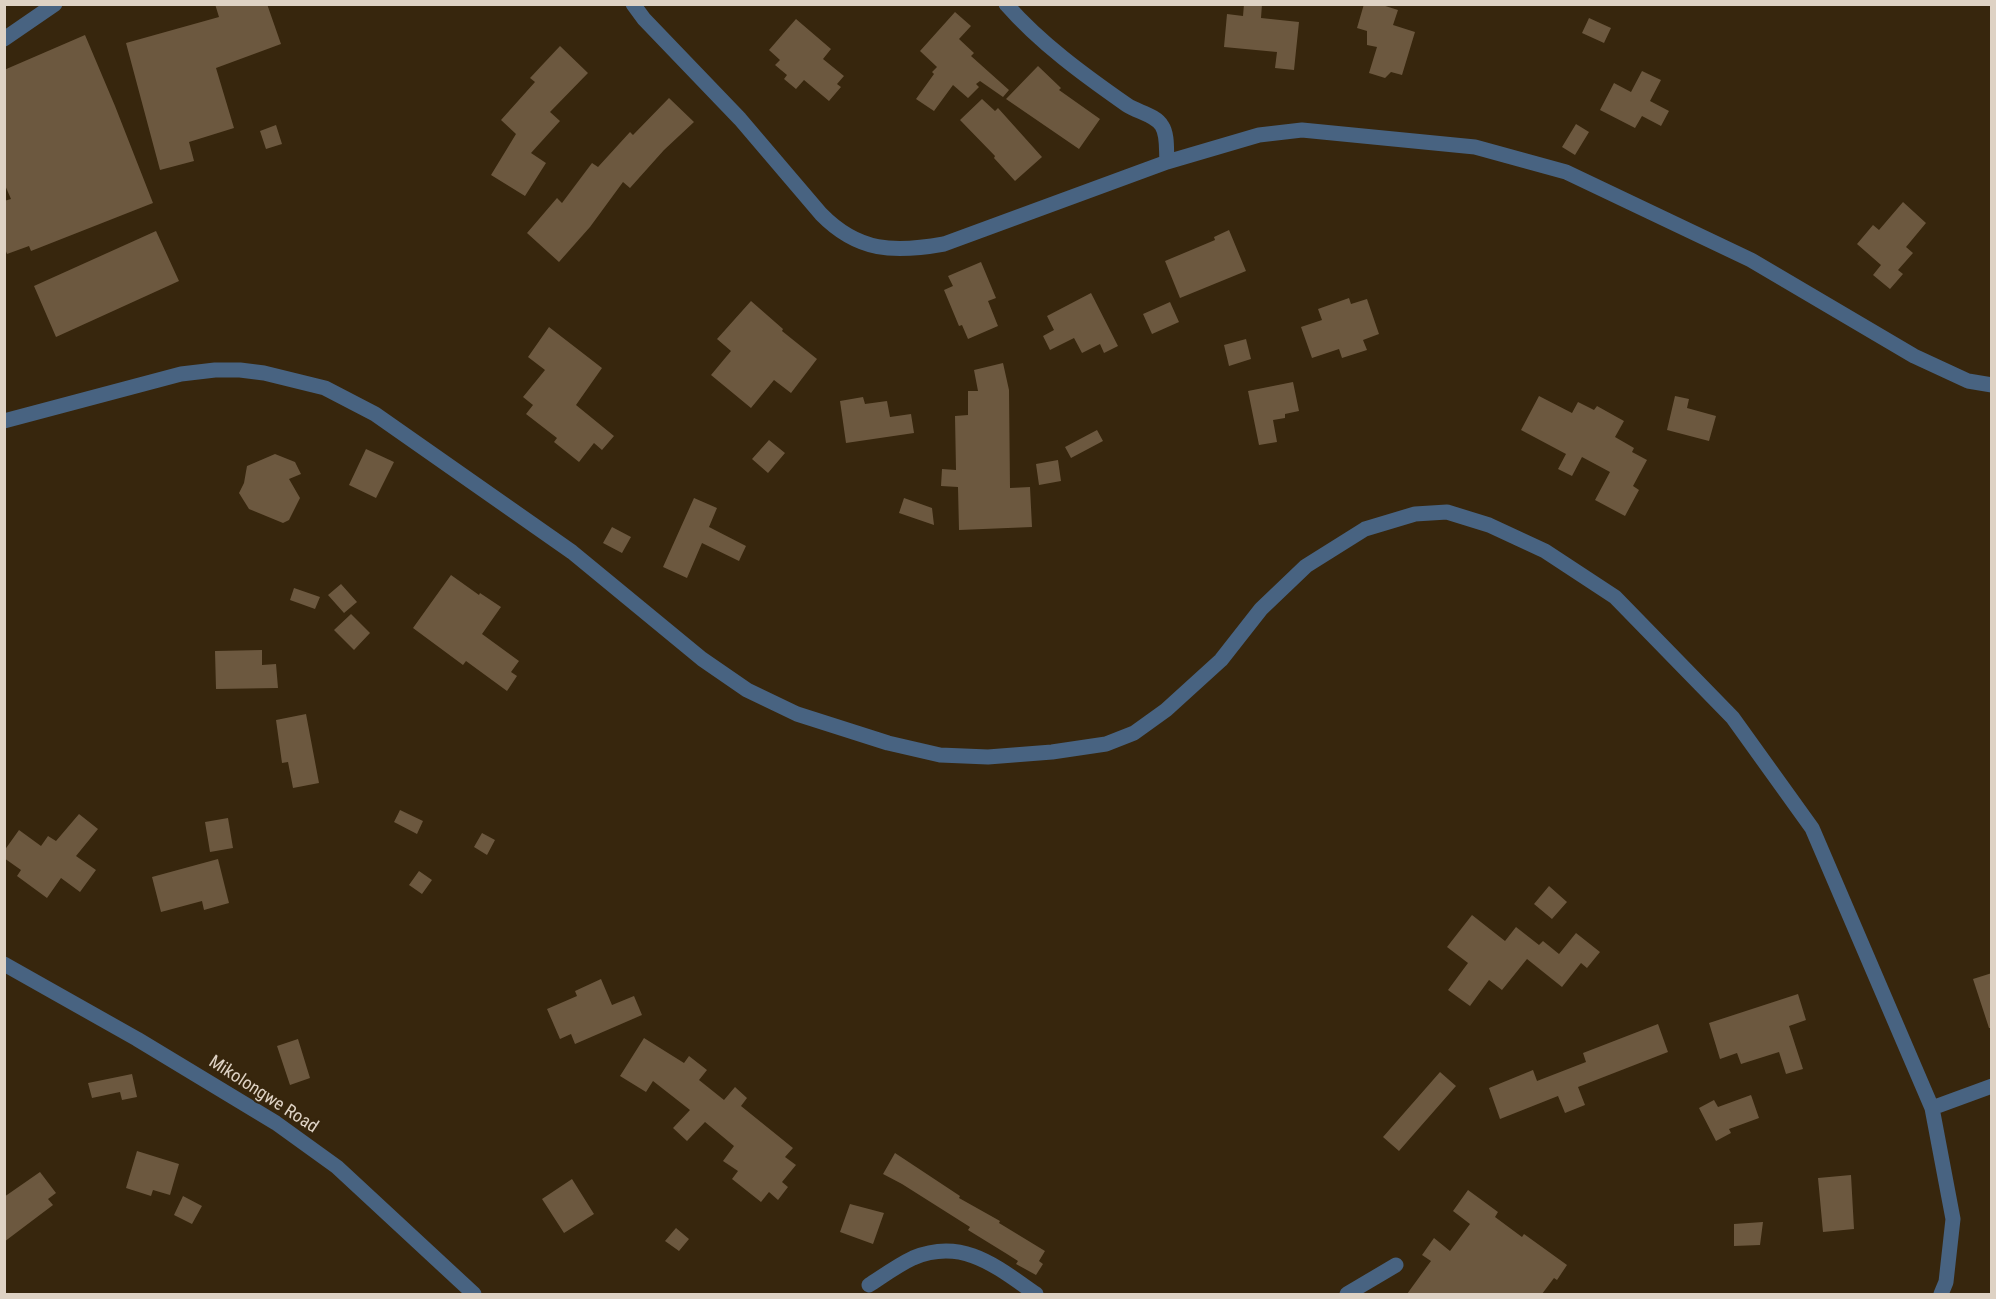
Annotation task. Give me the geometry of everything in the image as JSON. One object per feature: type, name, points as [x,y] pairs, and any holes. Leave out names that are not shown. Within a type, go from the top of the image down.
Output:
[{"type":"street","points":[[4,39],[55,4]]},
{"type":"street","points":[[633,4],[644,19],[740,118],[821,214],[835,228],[865,245],[905,249],[944,244],[1167,162],[1260,135],[1302,130],[1475,147],[1566,172],[1764,267],[1914,356],[1968,381],[1992,385]]},
{"type":"street","points":[[1006,4],[1038,37],[1129,106],[1158,121],[1165,134],[1167,162]]},
{"type":"street","points":[[4,421],[181,374],[215,370],[264,373],[325,388],[375,414],[572,552],[702,659],[747,690],[797,714],[888,743],[940,755],[988,757],[1052,752],[1106,744],[1134,733],[1166,710],[1221,660],[1261,609],[1306,566],[1365,529],[1415,514],[1447,512],[1489,525],[1545,551],[1615,597],[1733,718],[1812,828],[1932,1108],[1953,1219],[1946,1282],[1941,1294]]},
{"type":"street","name":"Mikolongwe Road","points":[[4,964],[136,1039],[276,1123],[337,1167],[474,1294]]},
{"type":"street","points":[[1932,1108],[1992,1086]]},
{"type":"street","points":[[869,1285],[913,1258],[942,1250],[962,1251],[998,1268],[1036,1294]]},
{"type":"street","points":[[1347,1294],[1396,1265]]},
{"type":"building","points":[[215,4],[267,4],[281,44],[216,68],[234,128],[189,142],[194,161],[160,170],[126,43],[219,17]]},
{"type":"building","points":[[1244,4],[1262,4],[1261,18],[1299,22],[1294,70],[1275,68],[1277,52],[1224,47],[1227,14],[1243,16]]},
{"type":"building","points":[[1364,4],[1379,4],[1398,10],[1393,25],[1415,32],[1402,75],[1391,72],[1385,78],[1369,73],[1377,47],[1367,45],[1367,31],[1357,28]]},
{"type":"building","points":[[955,12],[971,26],[959,39],[974,53],[971,56],[1009,90],[1003,97],[980,81],[976,84],[979,87],[968,98],[953,85],[934,111],[916,99],[937,67],[920,51]]},
{"type":"building","points":[[1589,18],[1611,28],[1604,43],[1582,33]]},
{"type":"building","points":[[796,19],[831,49],[823,59],[844,76],[837,84],[841,87],[829,101],[804,80],[796,89],[784,79],[787,75],[775,65],[780,60],[769,50]]},
{"type":"building","points":[[85,35],[153,203],[31,251],[29,246],[7,254],[4,246],[4,201],[11,199],[4,183],[4,70]]},
{"type":"building","points":[[560,46],[588,73],[550,112],[560,121],[531,153],[546,163],[525,196],[491,175],[516,134],[501,120],[535,82],[530,78]]},
{"type":"building","points":[[1038,66],[1061,88],[1059,90],[1100,119],[1079,149],[1006,99]]},
{"type":"building","points":[[1642,71],[1661,80],[1650,101],[1669,111],[1661,126],[1642,116],[1635,128],[1600,110],[1614,83],[1631,92]]},
{"type":"building","points":[[669,98],[694,122],[664,150],[630,188],[623,182],[590,227],[559,262],[527,233],[557,198],[562,203],[592,163],[598,167],[630,132],[633,135]]},
{"type":"building","points":[[982,99],[995,111],[998,108],[1042,157],[1015,181],[994,158],[995,156],[960,120]]},
{"type":"building","points":[[1576,124],[1589,132],[1575,155],[1562,147]]},
{"type":"building","points":[[276,125],[282,144],[266,149],[260,131]]},
{"type":"building","points":[[1903,202],[1926,223],[1906,247],[1913,253],[1898,270],[1903,274],[1890,289],[1873,275],[1881,265],[1857,244],[1873,225],[1879,230]]},
{"type":"building","points":[[1229,230],[1246,271],[1180,298],[1165,261],[1215,240],[1214,237]]},
{"type":"building","points":[[156,231],[179,281],[56,337],[34,286]]},
{"type":"building","points":[[981,262],[996,298],[988,301],[998,326],[968,339],[962,325],[959,326],[944,290],[953,286],[948,276]]},
{"type":"building","points":[[1091,293],[1118,346],[1104,353],[1100,344],[1082,353],[1074,338],[1050,350],[1043,336],[1054,330],[1047,316]]},
{"type":"building","points":[[1349,298],[1351,304],[1367,299],[1379,334],[1363,340],[1367,350],[1342,358],[1339,349],[1312,358],[1301,327],[1322,320],[1318,309]]},
{"type":"building","points":[[751,301],[783,329],[782,331],[817,359],[791,393],[774,380],[751,408],[711,375],[731,351],[717,339]]},
{"type":"building","points":[[1170,302],[1179,322],[1152,334],[1143,314]]},
{"type":"building","points":[[549,327],[602,368],[576,405],[614,436],[602,450],[594,443],[579,462],[554,442],[557,438],[526,414],[533,405],[523,397],[545,370],[528,357]]},
{"type":"building","points":[[1246,339],[1251,359],[1229,366],[1224,345]]},
{"type":"building","points":[[1003,363],[1009,390],[1010,488],[1030,487],[1032,527],[959,530],[958,487],[941,486],[942,469],[956,470],[955,416],[968,415],[968,391],[978,391],[974,370]]},
{"type":"building","points":[[1293,382],[1299,411],[1285,414],[1285,418],[1273,420],[1277,442],[1259,445],[1248,391]]},
{"type":"building","points":[[1539,396],[1572,413],[1578,402],[1594,410],[1597,406],[1624,421],[1615,437],[1634,448],[1632,452],[1647,460],[1633,486],[1639,490],[1625,516],[1595,500],[1610,472],[1582,457],[1572,476],[1558,469],[1566,454],[1521,430]]},
{"type":"building","points":[[1675,396],[1689,399],[1687,408],[1716,416],[1709,441],[1667,430]]},
{"type":"building","points":[[863,397],[865,404],[887,401],[890,417],[911,414],[914,433],[846,443],[840,401]]},
{"type":"building","points":[[1097,430],[1103,441],[1071,458],[1065,447]]},
{"type":"building","points":[[769,440],[785,453],[768,473],[752,459]]},
{"type":"building","points":[[366,449],[394,462],[376,498],[349,485]]},
{"type":"building","points":[[275,454],[295,462],[301,474],[289,479],[300,498],[289,520],[283,523],[249,509],[239,493],[244,483],[247,466]]},
{"type":"building","points":[[1058,460],[1061,481],[1039,485],[1036,464]]},
{"type":"building","points":[[694,498],[717,508],[709,527],[746,546],[739,561],[702,543],[687,578],[663,567]]},
{"type":"building","points":[[904,498],[932,508],[934,525],[899,513]]},
{"type":"building","points":[[612,527],[631,537],[622,553],[603,543]]},
{"type":"building","points":[[451,575],[501,607],[482,634],[519,661],[511,672],[517,676],[507,691],[466,661],[463,665],[413,628]]},
{"type":"building","points":[[341,584],[357,602],[344,613],[328,595]]},
{"type":"building","points":[[294,588],[320,597],[315,609],[290,600]]},
{"type":"building","points":[[351,614],[370,633],[354,650],[334,630]]},
{"type":"building","points":[[262,650],[262,665],[276,664],[278,688],[216,689],[215,651]]},
{"type":"building","points":[[306,714],[319,783],[293,788],[288,762],[282,763],[276,720]]},
{"type":"building","points":[[400,810],[423,821],[417,834],[394,822]]},
{"type":"building","points":[[79,814],[98,829],[76,856],[96,870],[80,892],[61,878],[47,898],[17,876],[21,870],[4,858],[4,851],[19,830],[41,846],[48,836],[56,841]]},
{"type":"building","points":[[228,818],[233,848],[210,852],[205,822]]},
{"type":"building","points":[[482,833],[495,840],[487,855],[474,847]]},
{"type":"building","points":[[218,859],[229,903],[204,910],[202,901],[161,912],[152,877]]},
{"type":"building","points":[[419,871],[432,880],[422,894],[409,885]]},
{"type":"building","points":[[1549,886],[1567,902],[1552,919],[1534,904]]},
{"type":"building","points":[[1472,915],[1505,941],[1516,927],[1539,945],[1543,941],[1559,954],[1576,933],[1600,952],[1587,968],[1581,963],[1562,987],[1527,959],[1502,990],[1489,980],[1470,1006],[1448,990],[1468,963],[1447,947]]},
{"type":"building","points":[[1992,973],[1992,1028],[1989,1028],[1973,979]]},
{"type":"building","points":[[601,979],[612,1005],[634,996],[642,1015],[575,1044],[571,1034],[560,1039],[547,1009],[577,996],[575,991]]},
{"type":"building","points":[[1798,994],[1806,1020],[1789,1026],[1803,1069],[1786,1074],[1779,1052],[1741,1064],[1737,1053],[1720,1059],[1709,1023]]},
{"type":"building","points":[[1658,1024],[1668,1052],[1578,1087],[1585,1105],[1565,1113],[1558,1096],[1500,1119],[1489,1088],[1533,1070],[1537,1081],[1586,1062],[1583,1053]]},
{"type":"building","points":[[644,1038],[684,1063],[689,1056],[707,1070],[699,1080],[724,1100],[735,1087],[747,1098],[741,1106],[793,1148],[785,1157],[796,1165],[782,1182],[788,1187],[778,1200],[769,1192],[761,1202],[732,1179],[738,1171],[723,1161],[734,1146],[705,1122],[687,1141],[673,1128],[690,1110],[653,1081],[646,1092],[620,1076]]},
{"type":"building","points":[[298,1039],[310,1078],[290,1085],[277,1046]]},
{"type":"building","points":[[1440,1072],[1456,1086],[1399,1151],[1383,1137]]},
{"type":"building","points":[[132,1074],[137,1097],[122,1100],[120,1092],[92,1098],[88,1083]]},
{"type":"building","points":[[1751,1095],[1759,1118],[1729,1129],[1731,1133],[1716,1141],[1699,1108],[1714,1100],[1718,1107]]},
{"type":"building","points":[[137,1151],[179,1164],[170,1195],[153,1190],[151,1196],[126,1188]]},
{"type":"building","points":[[895,1153],[960,1196],[959,1198],[1000,1221],[999,1223],[1045,1251],[1039,1261],[1043,1264],[1036,1275],[1016,1264],[1018,1261],[968,1230],[970,1227],[883,1174]]},
{"type":"building","points":[[40,1172],[56,1193],[48,1199],[53,1205],[4,1242],[4,1197]]},
{"type":"building","points":[[1851,1175],[1854,1229],[1823,1232],[1818,1178]]},
{"type":"building","points":[[572,1179],[594,1214],[564,1233],[542,1199]]},
{"type":"building","points":[[1468,1190],[1498,1212],[1495,1217],[1522,1237],[1524,1234],[1567,1265],[1557,1280],[1554,1278],[1542,1294],[1407,1294],[1431,1261],[1422,1255],[1434,1238],[1450,1251],[1470,1224],[1453,1211]]},
{"type":"building","points":[[183,1196],[202,1206],[192,1224],[174,1215]]},
{"type":"building","points":[[850,1204],[884,1213],[873,1244],[840,1232]]},
{"type":"building","points":[[1763,1222],[1760,1245],[1734,1246],[1734,1224]]},
{"type":"building","points":[[676,1228],[689,1239],[679,1251],[665,1241]]}]
